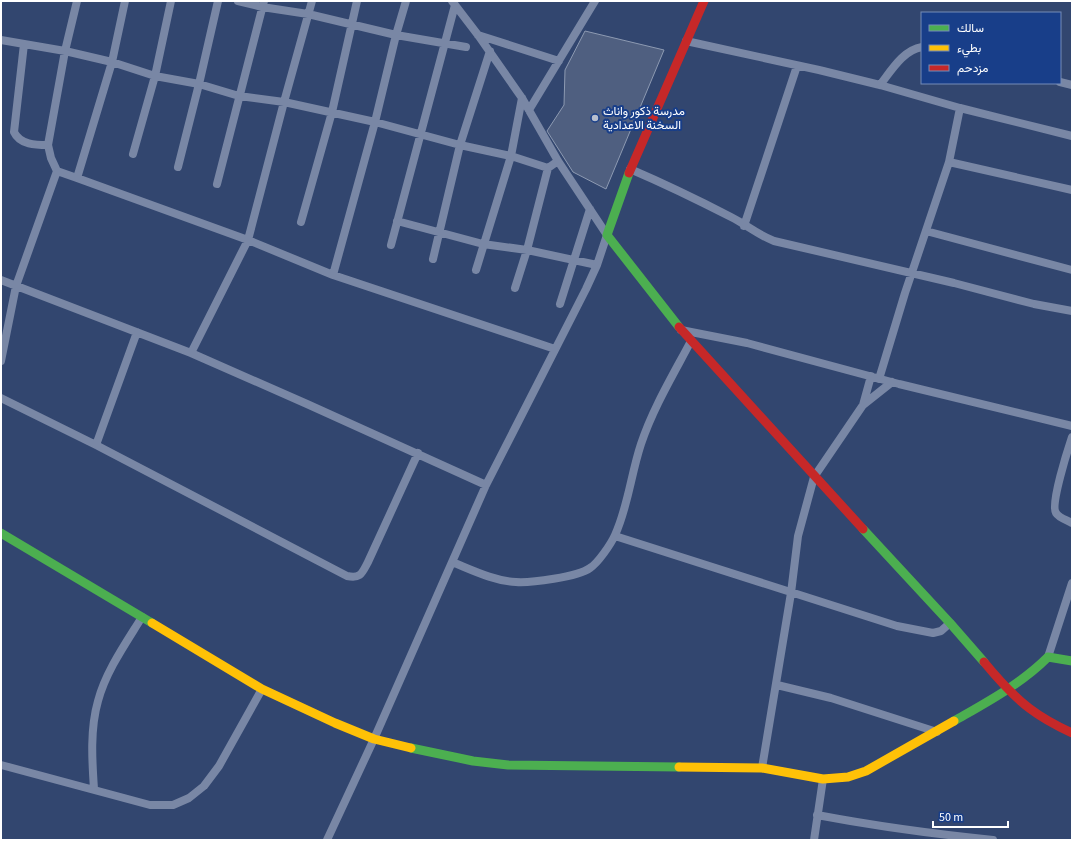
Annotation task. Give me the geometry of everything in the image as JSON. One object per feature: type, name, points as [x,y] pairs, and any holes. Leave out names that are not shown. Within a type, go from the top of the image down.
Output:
[{"type":"street","points":[[1,361],[16,286],[57,171],[51,158],[48,145],[65,51],[78,1]]},
{"type":"street","points":[[77,178],[112,62],[125,1]]},
{"type":"street","points":[[133,154],[155,76],[171,1]]},
{"type":"street","points":[[178,167],[218,1]]},
{"type":"street","points":[[238,1],[263,4],[396,34],[466,47]]},
{"type":"street","points":[[191,353],[248,240],[312,1]]},
{"type":"street","points":[[301,222],[332,112],[357,1]]},
{"type":"street","points":[[333,275],[406,1]]},
{"type":"street","points":[[529,110],[595,1]]},
{"type":"street","points":[[327,840],[374,739],[486,485],[597,265],[630,170],[704,1]]},
{"type":"street","points":[[453,3],[490,51],[522,98],[558,160],[607,235],[681,330],[814,477],[950,623],[1007,689],[1030,709],[1072,733]]},
{"type":"street","points":[[390,245],[445,44],[453,3]]},
{"type":"street","points":[[217,184],[263,4]]},
{"type":"street","points":[[478,35],[559,61]]},
{"type":"street","points":[[1,40],[65,51],[112,62],[155,76],[199,84],[239,96],[284,102],[375,122],[460,145],[511,156],[548,168]]},
{"type":"street","points":[[686,41],[880,85],[960,108],[1072,136]]},
{"type":"street","points":[[24,44],[14,132],[16,136],[30,144],[48,145]]},
{"type":"street","points":[[880,85],[902,58],[917,48],[921,47]]},
{"type":"street","points":[[433,259],[460,145],[490,51]]},
{"type":"street","points":[[744,226],[797,66]]},
{"type":"street","points":[[1061,82],[1072,85]]},
{"type":"street","points":[[476,270],[511,156],[522,98]]},
{"type":"street","points":[[879,379],[905,293],[949,162],[960,108]]},
{"type":"street","points":[[515,288],[527,250],[548,168],[558,160]]},
{"type":"street","points":[[949,162],[1072,190]]},
{"type":"street","points":[[630,170],[659,182],[719,211],[761,236],[774,241],[954,283],[1034,304],[1072,311]]},
{"type":"street","points":[[57,171],[248,240],[333,275],[555,349]]},
{"type":"street","points":[[560,304],[590,209]]},
{"type":"street","points":[[397,221],[483,244],[527,250],[597,265]]},
{"type":"street","points":[[926,231],[1072,270]]},
{"type":"street","points":[[1,280],[191,353],[418,453],[486,485]]},
{"type":"street","points":[[681,330],[747,343],[879,379],[1072,426]]},
{"type":"street","points":[[96,445],[137,332]]},
{"type":"street","points":[[452,562],[495,578],[516,582],[539,580],[579,573],[590,568],[600,558],[615,536],[625,504],[632,471],[648,424],[667,384],[691,341]]},
{"type":"street","points":[[863,405],[871,376]]},
{"type":"street","points":[[762,768],[777,685],[798,536],[814,477],[863,405],[892,382]]},
{"type":"street","points":[[1,398],[96,445],[347,576],[353,577],[361,574],[368,562],[418,453]]},
{"type":"street","points":[[1072,437],[1054,506],[1056,514],[1072,522]]},
{"type":"street","points":[[1,534],[262,689],[334,723],[374,739],[451,757],[508,765],[762,768],[823,779],[848,777],[866,771],[937,732],[1035,670],[1048,657],[1072,583]]},
{"type":"street","points":[[615,536],[897,626],[920,631],[938,632],[950,623]]},
{"type":"street","points":[[94,789],[92,750],[94,720],[98,701],[107,676],[142,617]]},
{"type":"street","points":[[1048,657],[1072,661]]},
{"type":"street","points":[[777,685],[838,700],[937,732]]},
{"type":"street","points":[[1,765],[150,805],[173,805],[188,798],[204,786],[218,766],[262,689]]},
{"type":"street","points":[[814,840],[823,779]]},
{"type":"street","points":[[817,815],[873,825],[993,840]]},
{"type":"building","name":"مدرسة ذكور واناث السخنة الاعدادية","points":[[585,31],[664,50],[606,189],[573,172],[547,131],[564,105],[565,70]]},
{"type":"traffic: fast","points":[[629,173],[607,235],[679,327]]},
{"type":"traffic: fast","points":[[863,529],[984,662]]},
{"type":"traffic: fast","points":[[1,533],[152,623]]},
{"type":"traffic: fast","points":[[954,721],[991,700],[1027,676],[1048,657],[1072,661]]},
{"type":"traffic: fast","points":[[411,748],[473,761],[508,765],[679,767]]},
{"type":"traffic: slow","points":[[152,623],[262,689],[335,723],[374,739],[411,748]]},
{"type":"traffic: slow","points":[[679,767],[762,768],[823,779],[848,777],[866,771],[954,721]]},
{"type":"traffic: jam","points":[[629,173],[704,1]]},
{"type":"traffic: jam","points":[[679,327],[863,529]]},
{"type":"traffic: jam","points":[[984,662],[1005,686],[1034,712],[1055,725],[1072,733]]},
{"type":"place","name":"مدرسة ذكور واناث السخنة الاعدادية","points":[[595,118]]}]
